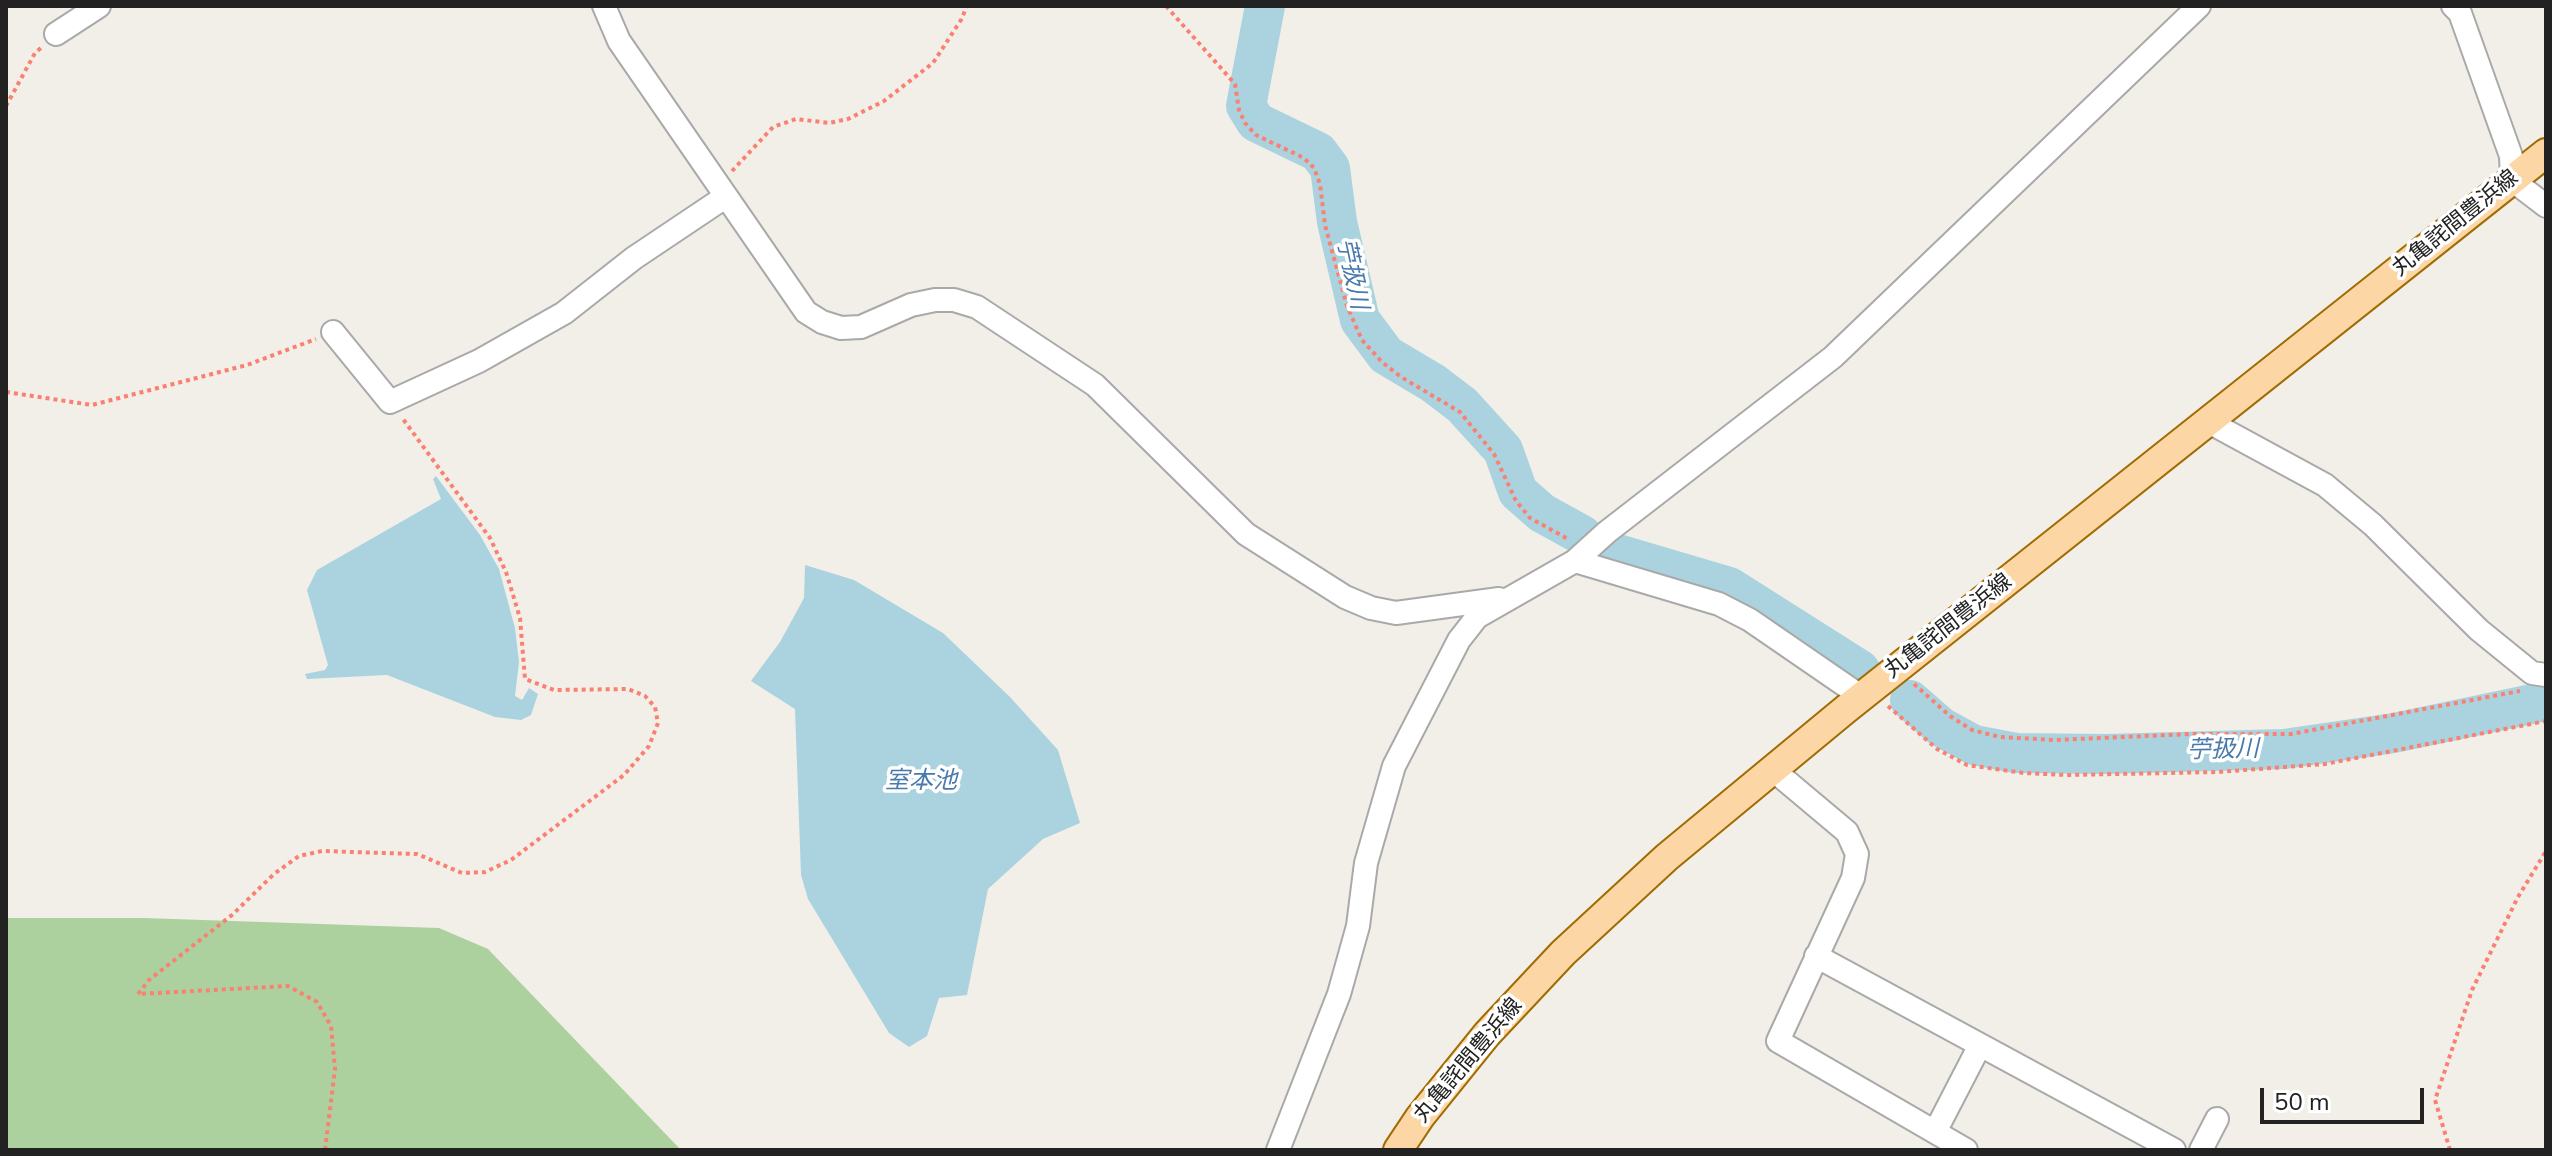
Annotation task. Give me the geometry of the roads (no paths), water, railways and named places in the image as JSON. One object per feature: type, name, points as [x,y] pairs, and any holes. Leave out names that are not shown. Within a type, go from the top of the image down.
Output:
[{"type":"main road","name":"丸亀詫間豊浜線","points":[[1398,1150],[1420,1117],[1487,1034],[1563,953],[1667,857],[1772,769],[1874,700],[2209,422],[2546,153]]},
{"type":"street","points":[[56,34],[99,6]]},
{"type":"street","points":[[604,6],[619,41],[806,312],[822,322],[841,328],[861,327],[911,305],[935,300],[954,300],[977,307],[1095,385],[1246,534],[1345,597],[1371,608],[1396,613],[1513,597]]},
{"type":"street","points":[[1277,1149],[1339,994],[1358,926],[1366,863],[1394,766],[1459,640],[1477,617],[1581,555],[1833,357],[2199,6]]},
{"type":"street","points":[[2453,6],[2460,13],[2511,156],[2512,180],[2546,206]]},
{"type":"street","points":[[333,332],[390,402],[479,361],[564,313],[721,191]]},
{"type":"street","points":[[2209,422],[2325,485],[2373,525],[2479,630],[2532,673],[2538,682]]},
{"type":"street","points":[[1581,555],[1719,604],[1750,620],[1874,700]]},
{"type":"street","points":[[1772,769],[1847,832],[1857,854],[1853,878],[1778,1041],[1966,1150]]},
{"type":"street","points":[[1816,956],[2174,1150]]},
{"type":"street","points":[[1935,1132],[1980,1045]]},
{"type":"street","points":[[2201,1150],[2217,1119]]},
{"type":"water","points":[[436,476],[480,535],[499,569],[515,628],[519,662],[515,696],[522,700],[529,688],[538,694],[531,715],[521,720],[495,717],[387,675],[307,679],[305,674],[325,670],[328,665],[307,590],[317,570],[441,499],[433,479]]},
{"type":"water","name":"室本池","points":[[805,565],[854,580],[943,633],[1010,697],[1058,750],[1080,823],[1043,839],[988,889],[967,995],[939,998],[927,1036],[909,1047],[889,1033],[808,899],[801,875],[795,709],[751,681],[780,642],[804,598]]},
{"type":"waterway","name":"苧扱川","points":[[1265,6],[1246,106],[1256,122],[1318,152],[1330,168],[1337,222],[1360,320],[1386,355],[1433,383],[1462,405],[1503,450],[1518,492],[1542,513],[1582,535]]},
{"type":"waterway","name":"苧扱川","points":[[1614,553],[1729,587],[1860,670]]},
{"type":"waterway","name":"苧扱川","points":[[1910,700],[1941,727],[1974,745],[2016,753],[2106,754],[2284,749],[2394,733],[2546,701]]}]
